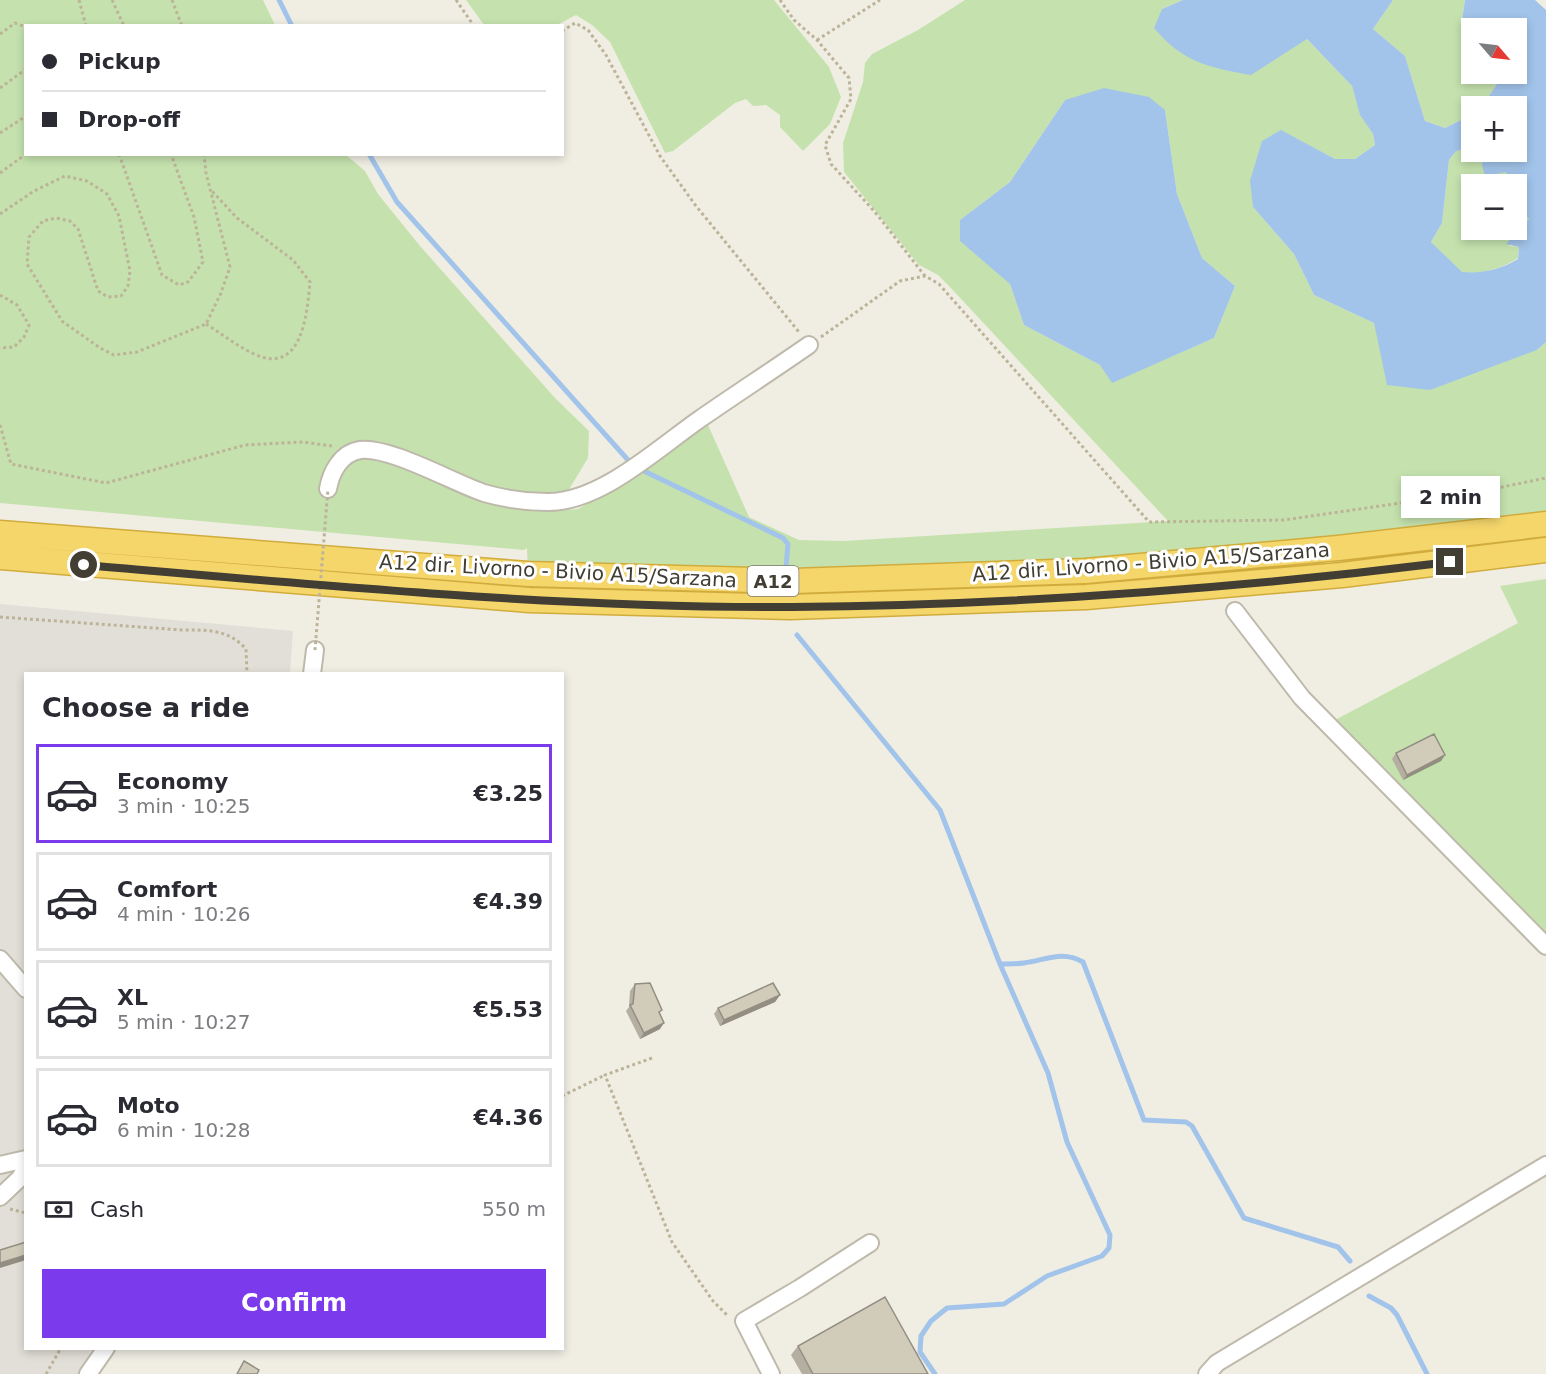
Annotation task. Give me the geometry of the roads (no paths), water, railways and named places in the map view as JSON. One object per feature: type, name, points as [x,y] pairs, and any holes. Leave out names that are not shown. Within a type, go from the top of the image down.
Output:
[{"type":"highway","name":"A12 dir. Livorno - Bivio A15/Sarzana","points":[[0,533],[528,574],[793,581],[1085,571],[1338,548],[1546,524]]},
{"type":"highway","name":"A12","points":[[0,557],[529,600],[790,607],[1086,597],[1342,575],[1546,550]]},
{"type":"street","points":[[328,489],[331,472],[344,458],[360,450],[383,453],[485,493],[525,502],[556,502],[583,496],[622,474],[809,345]]},
{"type":"street","points":[[1234,611],[1302,698],[1546,946]]},
{"type":"street","points":[[312,672],[315,650]]},
{"type":"street","points":[[0,959],[24,987]]},
{"type":"street","points":[[0,1165],[24,1159]]},
{"type":"street","points":[[1207,1374],[1217,1364],[1546,1164]]},
{"type":"street","points":[[0,1197],[20,1178],[24,1171]]},
{"type":"street","points":[[771,1374],[744,1321],[870,1243]]},
{"type":"street","points":[[88,1374],[105,1350]]},
{"type":"water","points":[[1183,0],[1393,0],[1373,29],[1405,56],[1425,121],[1445,128],[1461,120],[1461,150],[1456,151],[1449,160],[1442,223],[1431,242],[1462,272],[1477,272],[1505,266],[1518,259],[1519,247],[1506,244],[1510,240],[1527,240],[1529,219],[1527,217],[1527,174],[1506,174],[1506,172],[1484,174],[1482,165],[1483,162],[1527,162],[1527,96],[1489,96],[1497,84],[1527,84],[1527,18],[1462,18],[1465,0],[1535,0],[1546,10],[1546,342],[1537,350],[1430,390],[1387,385],[1374,323],[1314,295],[1294,254],[1253,207],[1250,181],[1262,141],[1281,130],[1335,159],[1355,159],[1375,145],[1373,134],[1360,115],[1352,86],[1307,39],[1251,75],[1198,62],[1175,49],[1154,28],[1162,9]]},
{"type":"water","points":[[1104,88],[1149,97],[1165,110],[1177,194],[1202,258],[1235,286],[1214,338],[1112,383],[1100,365],[1024,325],[1010,284],[960,241],[960,220],[1010,182],[1065,100]]},
{"type":"waterway","points":[[279,0],[291,24]]},
{"type":"waterway","points":[[370,156],[397,202],[628,460]]},
{"type":"waterway","points":[[644,471],[783,538],[788,544],[786,567]]},
{"type":"waterway","points":[[797,635],[940,810],[1000,964],[1024,963],[1061,956],[1083,962],[1144,1120],[1186,1122],[1192,1126],[1244,1218],[1338,1247],[1350,1261]]},
{"type":"waterway","points":[[935,1374],[920,1352],[921,1336],[931,1321],[947,1308],[1004,1304],[1047,1276],[1102,1256],[1109,1248],[1110,1235],[1067,1142],[1048,1073],[1000,964]]},
{"type":"waterway","points":[[1369,1296],[1391,1308],[1397,1315],[1427,1374]]}]
